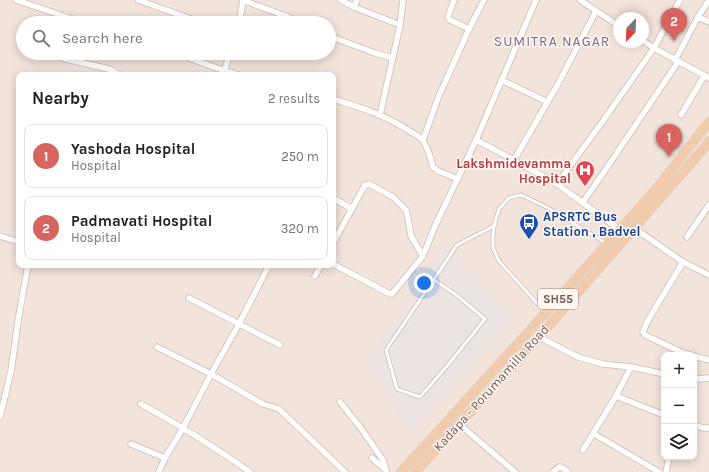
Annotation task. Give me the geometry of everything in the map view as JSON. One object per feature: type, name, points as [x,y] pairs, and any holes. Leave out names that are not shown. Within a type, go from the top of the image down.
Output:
[{"type":"main road","name":"SH55","points":[[401,472],[656,190],[709,122]]},
{"type":"main road","name":"Kadapa - Porumamilla Road","points":[[415,472],[539,337],[707,146]]},
{"type":"street","points":[[16,0],[56,16]]},
{"type":"street","points":[[138,0],[183,16]]},
{"type":"street","points":[[240,16],[243,0],[286,16]]},
{"type":"street","points":[[341,0],[354,7],[400,25]]},
{"type":"street","points":[[354,7],[357,0]]},
{"type":"street","points":[[380,115],[400,25],[403,0]]},
{"type":"street","points":[[454,0],[448,17],[450,20],[469,29]]},
{"type":"street","points":[[423,140],[438,98],[469,29],[484,0]]},
{"type":"street","points":[[336,266],[392,294],[422,256],[476,140],[536,0]]},
{"type":"street","points":[[580,0],[613,22]]},
{"type":"street","points":[[557,184],[654,48],[680,0]]},
{"type":"street","points":[[583,202],[676,61],[698,17],[709,0]]},
{"type":"street","points":[[514,160],[558,84],[596,11]]},
{"type":"street","points":[[698,17],[709,22]]},
{"type":"street","points":[[336,39],[392,58]]},
{"type":"street","points":[[649,45],[707,77],[681,115]]},
{"type":"street","points":[[66,60],[109,69],[114,72]]},
{"type":"street","points":[[192,60],[222,72]]},
{"type":"street","points":[[224,72],[228,60]]},
{"type":"street","points":[[501,80],[548,102]]},
{"type":"street","points":[[336,100],[380,115],[398,124],[423,140],[431,158],[433,167],[438,171],[458,179]]},
{"type":"street","points":[[476,140],[557,184],[620,230]]},
{"type":"street","points":[[336,238],[365,185],[369,184],[393,197],[406,210],[411,236],[422,256]]},
{"type":"street","points":[[336,200],[352,209]]},
{"type":"street","points":[[687,237],[709,205]]},
{"type":"street","points":[[634,228],[683,262],[709,275]]},
{"type":"street","points":[[0,236],[16,241]]},
{"type":"street","points":[[681,352],[645,335],[643,332],[647,322],[683,262]]},
{"type":"street","points":[[0,417],[11,371],[27,268]]},
{"type":"street","points":[[159,472],[165,458],[183,428],[267,268]]},
{"type":"street","points":[[315,276],[319,268]]},
{"type":"street","points":[[188,298],[280,346]]},
{"type":"street","points":[[539,337],[578,357],[603,364],[631,367],[661,373]]},
{"type":"street","points":[[157,347],[211,374],[263,404],[280,409],[345,472]]},
{"type":"street","points":[[697,357],[709,360]]},
{"type":"street","points":[[583,450],[616,396],[631,367]]},
{"type":"street","points":[[697,379],[709,378]]},
{"type":"street","points":[[616,396],[661,414]]},
{"type":"street","points":[[340,402],[383,460],[387,471]]},
{"type":"street","points":[[141,404],[222,452],[250,472]]},
{"type":"street","points":[[459,424],[515,472]]},
{"type":"street","points":[[697,426],[709,428]]},
{"type":"street","points":[[594,434],[659,472]]},
{"type":"street","points":[[131,444],[165,458]]},
{"type":"street","points":[[372,458],[387,471]]},
{"type":"street","points":[[666,472],[668,460]]},
{"type":"street","points":[[553,472],[561,467],[568,472]]},
{"type":"lane","points":[[546,313],[500,262],[493,248],[494,226],[499,209],[509,198],[521,196],[548,208],[608,244]]},
{"type":"lane","points":[[434,280],[455,294],[485,319],[420,397],[397,388],[386,350],[457,245],[494,226]]},
{"type":"shaded area","points":[[0,0],[709,0],[709,472],[0,472]]},
{"type":"shaded area","points":[[444,244],[516,317],[409,434],[367,361]]},
{"type":"place","name":"Padmavati Hospital","points":[[674,41]]},
{"type":"place","name":"Yashoda Hospital","points":[[669,157]]},
{"type":"place","name":"Lakshmidevamma Hospital","points":[[585,187]]},
{"type":"place","name":"APSRTC Bus Station , Badvel","points":[[529,240]]},
{"type":"district","name":"SUMITRA NAGAR","points":[[552,41]]}]
